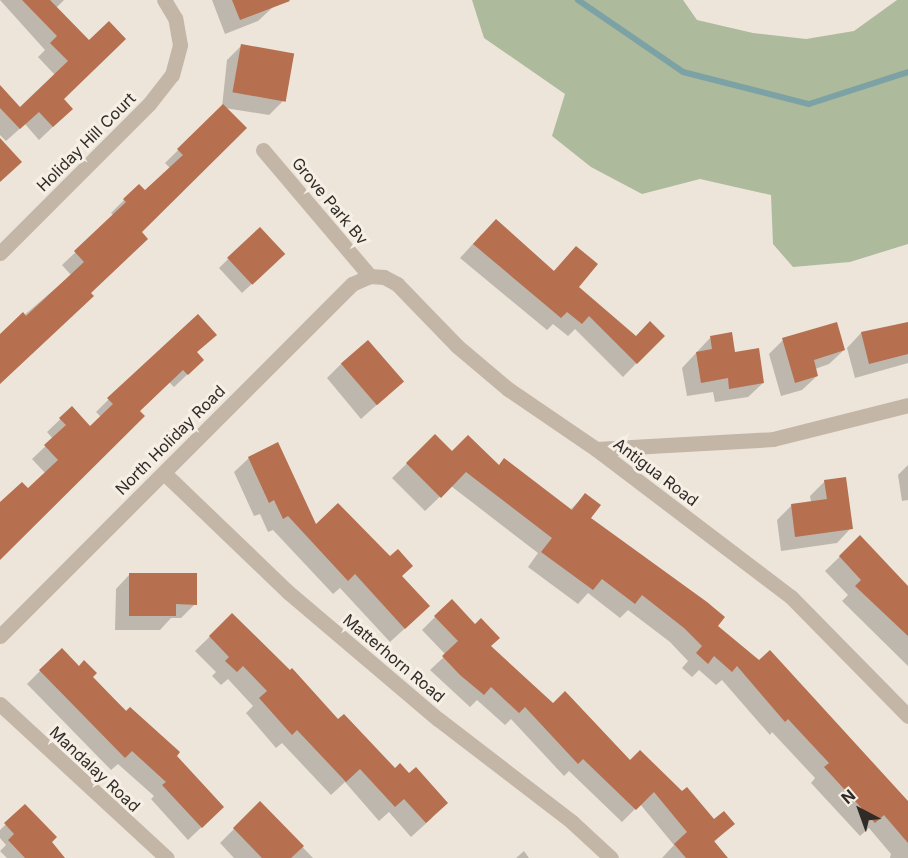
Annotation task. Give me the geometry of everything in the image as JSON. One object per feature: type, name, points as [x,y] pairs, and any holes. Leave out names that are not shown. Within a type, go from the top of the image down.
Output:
[{"type":"street","name":"Holiday Hill Court","points":[[0,253],[149,104],[172,75],[180,45],[175,18],[164,0]]},
{"type":"street","name":"Grove Park Bv","points":[[263,150],[369,276]]},
{"type":"street","name":"Antigua Road","points":[[369,276],[384,277],[397,284],[457,346],[508,389],[596,449],[790,597],[908,716]]},
{"type":"street","name":"North Holiday Road","points":[[0,636],[352,284],[369,276]]},
{"type":"street","points":[[596,449],[773,439],[908,405]]},
{"type":"street","name":"Matterhorn Road","points":[[164,473],[288,592],[438,719],[572,822],[611,858]]},
{"type":"street","name":"Mandalay Road","points":[[0,704],[167,858]]},
{"type":"green space","points":[[472,0],[683,0],[697,20],[753,33],[806,39],[854,31],[897,0],[908,0],[908,244],[850,262],[793,267],[773,244],[771,195],[700,179],[642,194],[591,167],[552,136],[565,94],[484,38]]},
{"type":"building","points":[[22,0],[50,0],[89,40],[109,21],[126,39],[64,99],[73,109],[53,127],[39,112],[20,129],[0,108],[0,85],[20,107],[68,61],[50,43],[57,36]]},
{"type":"building","points":[[232,0],[289,0],[290,1],[240,20]]},
{"type":"building","points":[[241,44],[294,53],[286,102],[232,92]]},
{"type":"building","points":[[223,104],[247,128],[142,232],[148,239],[91,293],[94,296],[0,384],[0,334],[23,312],[26,316],[84,262],[74,251],[126,202],[123,199],[139,184],[145,190],[183,155],[177,149]]},
{"type":"building","points":[[0,138],[22,162],[0,182]]},
{"type":"building","points":[[496,219],[554,271],[576,246],[598,264],[579,287],[636,336],[650,321],[665,336],[637,364],[589,316],[582,324],[567,312],[561,318],[473,244]]},
{"type":"building","points":[[260,227],[285,254],[252,285],[227,258]]},
{"type":"building","points":[[198,314],[217,335],[197,352],[204,360],[188,375],[183,370],[140,411],[145,416],[0,560],[0,502],[22,482],[28,488],[58,460],[44,445],[66,425],[59,418],[72,406],[90,426],[113,404],[107,398]]},
{"type":"building","points":[[837,322],[845,350],[814,360],[818,376],[795,383],[782,338]]},
{"type":"building","points":[[908,322],[908,354],[869,364],[861,332]]},
{"type":"building","points":[[732,332],[735,352],[759,348],[764,383],[729,389],[728,378],[701,383],[696,352],[712,349],[710,336]]},
{"type":"building","points":[[368,340],[404,382],[377,405],[341,364]]},
{"type":"building","points":[[435,434],[452,451],[468,435],[499,465],[504,458],[572,510],[585,493],[601,505],[591,518],[725,617],[718,626],[759,660],[770,650],[908,801],[908,843],[884,815],[875,823],[824,767],[829,763],[788,719],[785,722],[737,666],[732,672],[714,656],[708,664],[696,653],[702,646],[684,628],[642,595],[635,604],[602,579],[593,590],[541,552],[552,538],[466,472],[441,498],[406,463]]},
{"type":"building","points":[[278,442],[316,524],[338,503],[390,556],[398,549],[413,566],[402,576],[430,606],[405,629],[355,574],[348,581],[288,516],[283,519],[274,500],[269,503],[248,457]]},
{"type":"building","points":[[846,477],[853,529],[795,537],[791,504],[827,499],[824,480]]},
{"type":"building","points":[[860,535],[908,586],[908,636],[855,586],[861,580],[839,556]]},
{"type":"building","points":[[129,573],[197,573],[197,605],[176,604],[176,616],[129,616]]},
{"type":"building","points":[[452,599],[475,624],[481,618],[500,638],[491,646],[553,703],[565,691],[630,760],[640,750],[682,791],[687,787],[714,819],[724,811],[735,824],[714,841],[728,858],[686,858],[674,844],[687,832],[654,792],[636,810],[583,759],[578,764],[525,707],[519,713],[491,687],[484,695],[460,675],[442,656],[458,641],[434,616]]},
{"type":"building","points":[[232,613],[290,670],[292,668],[338,719],[344,714],[395,768],[400,763],[409,773],[416,767],[448,803],[426,823],[404,799],[395,807],[360,769],[346,782],[297,730],[292,735],[259,698],[267,691],[243,666],[237,672],[225,661],[229,657],[209,636]]},
{"type":"building","points":[[62,648],[79,666],[84,660],[97,673],[93,677],[126,711],[130,707],[180,752],[177,756],[224,807],[202,828],[162,785],[166,782],[132,751],[125,758],[39,670]]},
{"type":"building","points":[[260,801],[304,846],[291,858],[262,858],[233,828]]},
{"type":"building","points":[[25,804],[57,837],[52,842],[65,858],[25,858],[8,840],[14,834],[4,823]]},
{"type":"waterway","points":[[578,0],[683,72],[809,104],[908,72]]}]
